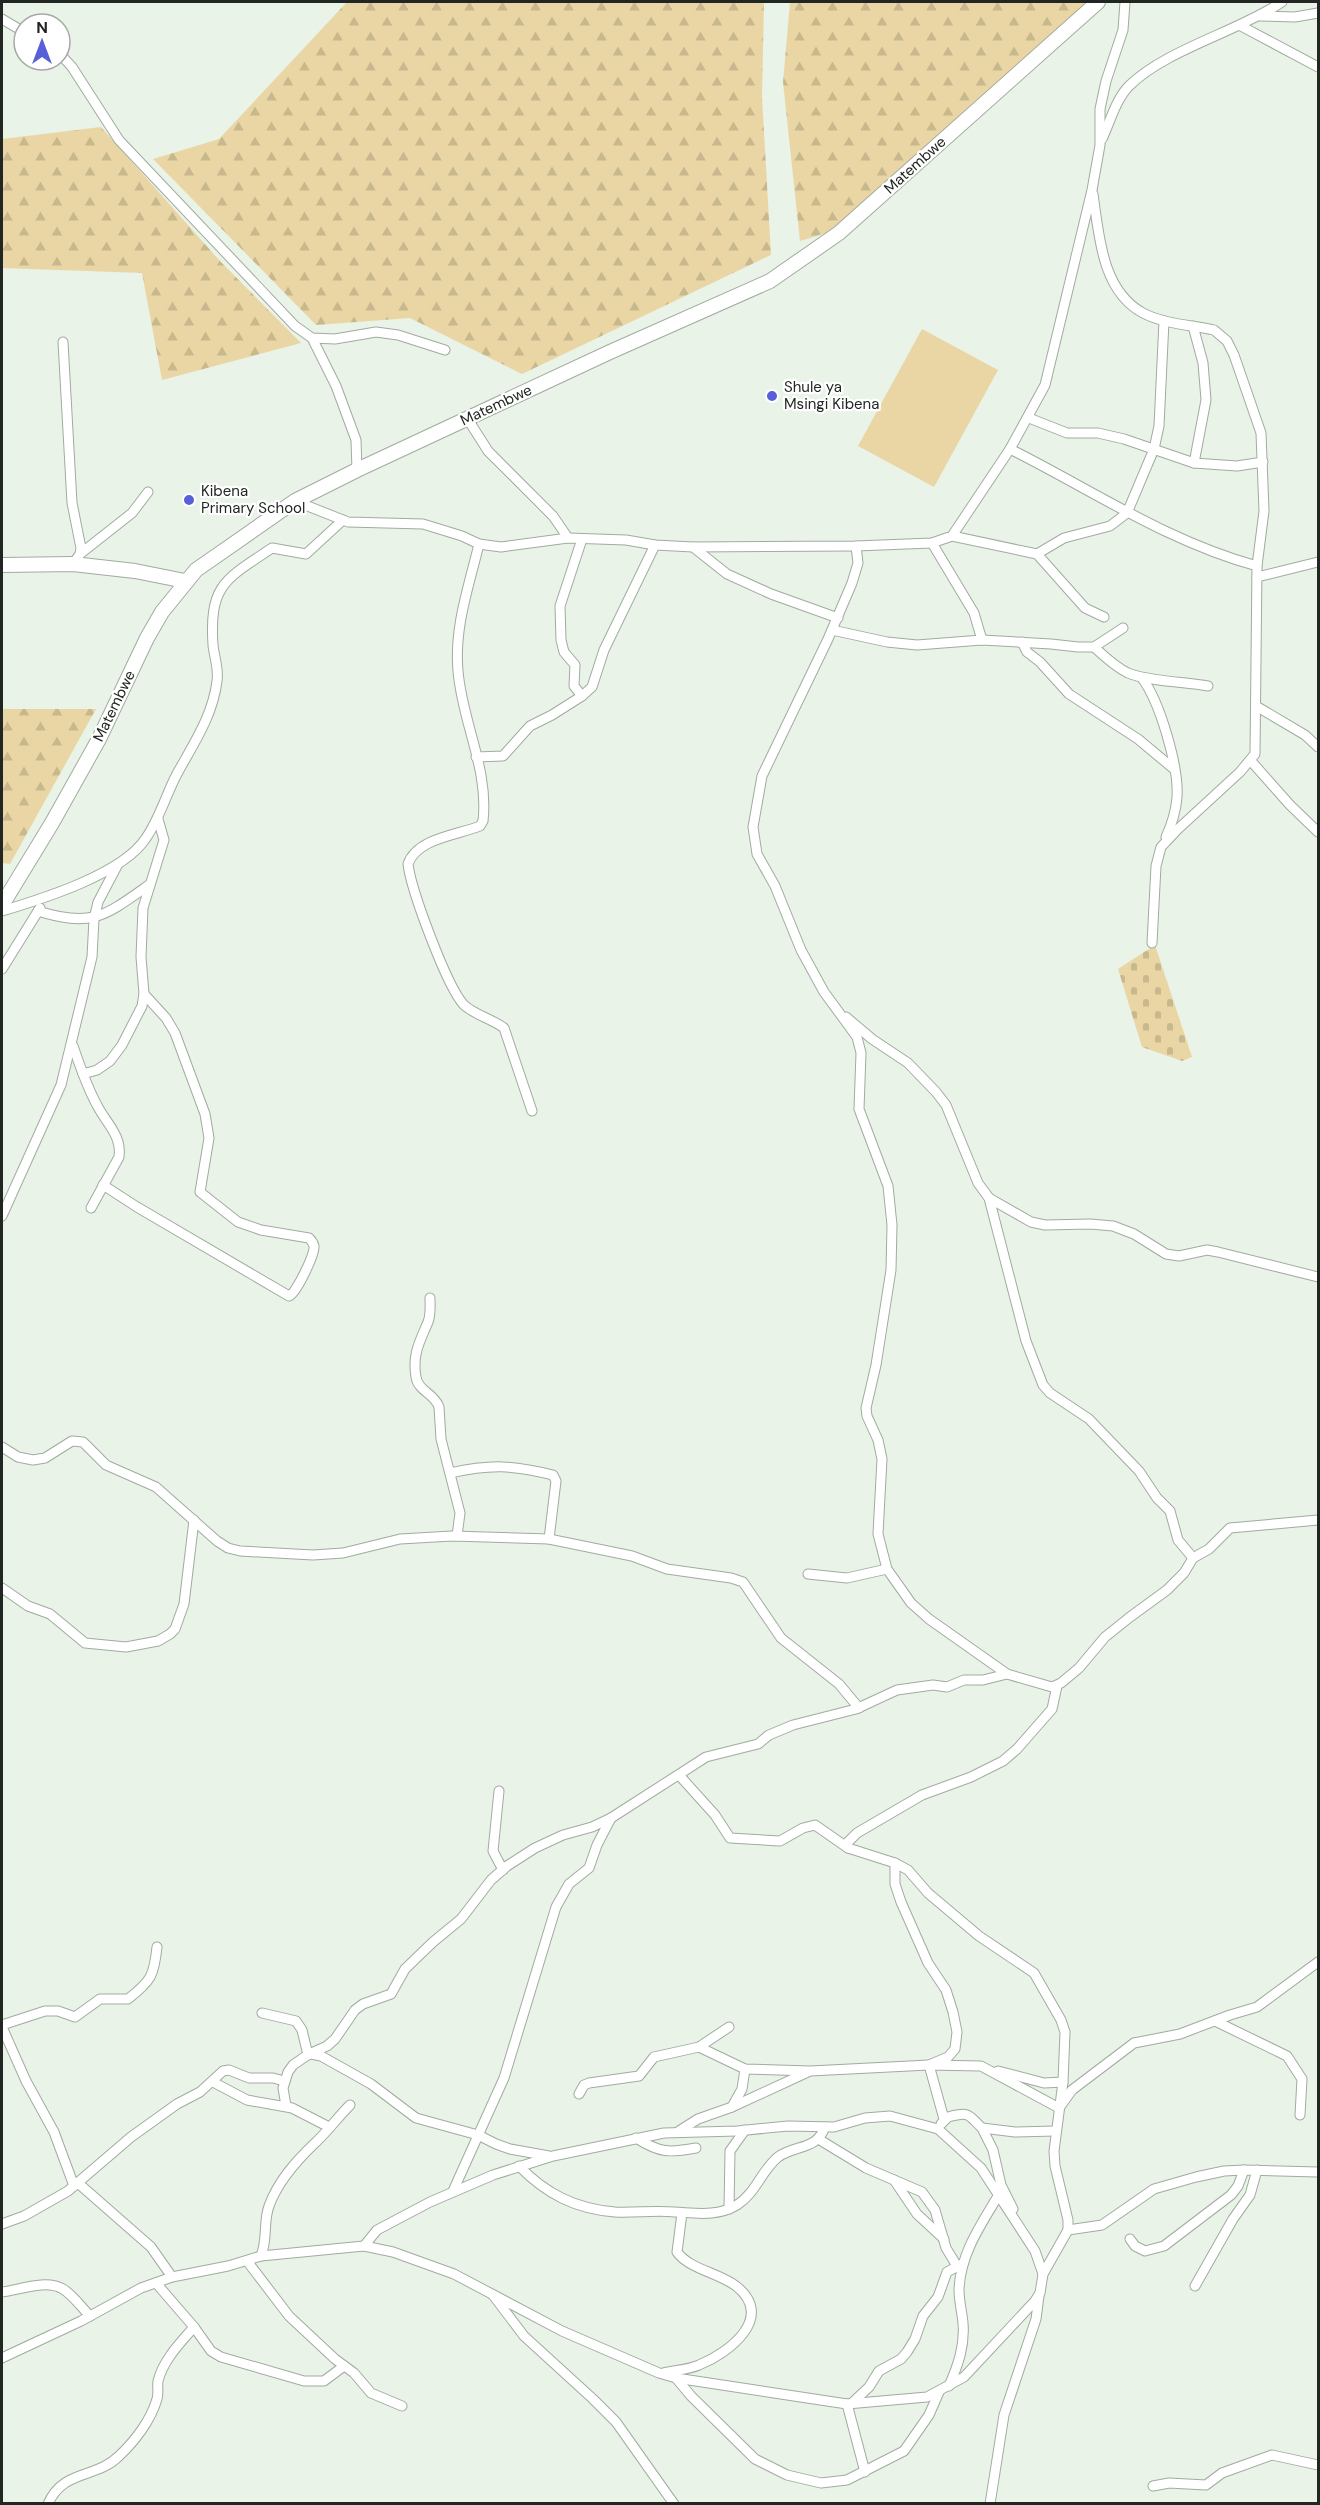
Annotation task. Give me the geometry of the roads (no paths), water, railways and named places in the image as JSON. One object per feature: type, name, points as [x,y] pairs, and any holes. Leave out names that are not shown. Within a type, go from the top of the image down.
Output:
[{"type":"main road","name":"Matembwe","points":[[2,905],[99,739],[147,638],[185,581],[210,559],[296,501],[357,470],[610,352],[751,291],[796,265],[839,232],[1098,2]]},
{"type":"main road","points":[[2,565],[77,559],[185,581]]},
{"type":"street","points":[[952,536],[1010,449],[1045,385],[1092,190],[1100,145],[1100,109],[1106,81],[1124,30],[1125,2]]},
{"type":"street","points":[[1100,145],[1120,99],[1128,87],[1141,76],[1193,47],[1241,26],[1282,2]]},
{"type":"street","points":[[1260,16],[1295,17],[1318,14]]},
{"type":"street","points":[[1241,26],[1318,67]]},
{"type":"street","points":[[72,67],[119,140],[295,326],[312,339],[336,386],[356,440],[357,470]]},
{"type":"street","points":[[1092,190],[1099,234],[1110,277],[1126,301],[1143,313],[1164,321],[1220,332],[1234,355],[1258,419],[1263,462],[1264,511],[1257,566],[1256,746],[1251,761],[1161,847]]},
{"type":"street","points":[[1037,554],[1064,538],[1110,526],[1127,513],[1154,449],[1159,426],[1164,321]]},
{"type":"street","points":[[1193,326],[1203,363],[1206,400],[1194,463]]},
{"type":"street","points":[[312,339],[335,339],[376,332],[398,335],[446,350]]},
{"type":"street","points":[[63,342],[77,559]]},
{"type":"street","points":[[467,418],[488,451],[553,516],[568,538]]},
{"type":"street","points":[[1029,418],[1067,433],[1105,434],[1194,463],[1238,466],[1263,462]]},
{"type":"street","points":[[1010,449],[1102,497],[1127,513],[1222,557],[1257,566]]},
{"type":"street","points":[[77,559],[132,513],[148,492]]},
{"type":"street","points":[[296,501],[343,520],[423,524],[462,536],[479,544],[501,547],[568,538],[626,540],[655,545],[693,547],[856,546],[932,543],[952,536],[1037,554],[1085,608],[1104,617]]},
{"type":"street","points":[[2,911],[43,899],[117,866],[130,857],[145,841],[158,819],[170,786],[206,721],[216,689],[218,678],[213,645],[213,613],[222,584],[234,573],[272,548],[306,554],[343,520]]},
{"type":"street","points":[[582,539],[560,606],[559,620],[564,652],[575,668],[574,686],[582,696]]},
{"type":"street","points":[[932,543],[974,613],[982,640]]},
{"type":"street","points":[[479,544],[458,625],[457,655],[460,692],[476,757],[481,768],[484,814],[482,825],[465,833],[429,843],[410,858],[409,874],[423,915],[458,997],[468,1008],[504,1028],[532,1111]]},
{"type":"street","points":[[476,757],[502,756],[530,726],[552,715],[592,687],[604,650],[655,545]]},
{"type":"street","points":[[856,546],[856,572],[838,618],[762,776],[753,827],[757,854],[775,886],[801,950],[834,1007],[857,1037],[860,1045],[859,1109],[885,1175],[890,1206],[891,1270],[876,1365],[866,1408],[867,1416],[878,1440],[882,1459],[878,1534],[887,1569],[910,1603],[1007,1674],[1040,1684],[1057,1686]]},
{"type":"street","points":[[693,547],[727,574],[781,598],[838,618]]},
{"type":"street","points":[[1257,578],[1318,562]]},
{"type":"street","points":[[1094,647],[1123,628]]},
{"type":"street","points":[[832,630],[886,642],[917,645],[982,640],[1094,647],[1127,672],[1142,678],[1208,686]]},
{"type":"street","points":[[1022,642],[1027,652],[1040,662],[1069,694],[1138,739],[1174,769]]},
{"type":"street","points":[[1142,678],[1153,692],[1159,708],[1178,794],[1172,825],[1161,847],[1156,866],[1152,943]]},
{"type":"street","points":[[1256,706],[1305,735],[1318,747]]},
{"type":"street","points":[[1251,761],[1290,805],[1318,832]]},
{"type":"street","points":[[83,1074],[97,1070],[110,1061],[135,1021],[144,994],[141,933],[143,908],[164,840],[158,819]]},
{"type":"street","points":[[2,1216],[61,1085],[92,957],[94,919],[98,902],[117,866]]},
{"type":"street","points":[[38,911],[58,918],[94,919],[149,885]]},
{"type":"street","points":[[2,969],[43,899]]},
{"type":"street","points":[[103,1185],[289,1296],[297,1290],[313,1253],[314,1244],[309,1238],[261,1230],[238,1222],[200,1192],[208,1138],[205,1114],[175,1033],[166,1018],[144,994]]},
{"type":"street","points":[[834,1007],[872,1039],[908,1063],[946,1105],[978,1183],[989,1198],[1026,1341],[1042,1385],[1089,1419],[1139,1471],[1156,1498],[1170,1511],[1179,1540],[1193,1558]]},
{"type":"street","points":[[72,1045],[98,1107],[119,1141],[118,1157],[90,1208]]},
{"type":"street","points":[[989,1198],[1031,1222],[1045,1226],[1090,1224],[1113,1226],[1134,1234],[1166,1254],[1179,1256],[1207,1250],[1318,1277]]},
{"type":"street","points":[[430,1298],[428,1323],[418,1341],[416,1377],[425,1392],[438,1402],[441,1439],[460,1513],[457,1536]]},
{"type":"street","points":[[2,1447],[18,1457],[33,1460],[45,1458],[72,1441],[83,1442],[106,1465],[156,1487],[228,1548],[277,1555],[343,1553],[400,1539],[457,1536],[549,1539],[632,1556],[667,1569],[709,1574],[743,1582],[781,1638],[839,1684],[859,1708]]},
{"type":"street","points":[[450,1473],[491,1466],[509,1466],[553,1474],[556,1481],[549,1539]]},
{"type":"street","points":[[2,1588],[28,1606],[50,1614],[85,1643],[126,1647],[158,1641],[175,1629],[184,1604],[194,1520]]},
{"type":"street","points":[[848,1848],[849,1840],[857,1833],[913,1800],[971,1778],[1011,1755],[1052,1709],[1057,1686],[1079,1668],[1106,1637],[1167,1590],[1184,1573],[1193,1558],[1209,1549],[1230,1528],[1318,1520]]},
{"type":"street","points":[[808,1574],[847,1578],[887,1569]]},
{"type":"street","points":[[286,2106],[284,2081],[293,2065],[335,2039],[355,2010],[363,2004],[391,1994],[405,1969],[461,1919],[491,1880],[536,1848],[611,1818],[706,1757],[758,1744],[793,1725],[859,1708],[897,1690],[921,1686],[947,1686],[964,1680],[983,1680],[1007,1674]]},
{"type":"street","points":[[679,1775],[715,1815],[722,1830],[730,1838],[780,1841],[803,1828],[815,1826],[848,1848],[896,1863],[908,1870],[928,1893],[979,1936],[1034,1973],[1064,2026],[1063,2082],[1055,2131],[1055,2166],[1068,2220],[1068,2230],[1044,2274],[1036,2319],[1004,2415],[990,2504]]},
{"type":"street","points":[[499,1791],[493,1851],[503,1870]]},
{"type":"street","points":[[453,2191],[504,2078],[556,1907],[569,1884],[589,1868],[597,1845],[611,1818]]},
{"type":"street","points":[[896,1863],[895,1884],[901,1902],[928,1963],[946,1990],[954,2012],[957,2032],[955,2049],[948,2057],[929,2065]]},
{"type":"street","points":[[157,1947],[151,1977],[128,1999],[100,1999],[75,2017],[51,2010],[2,2026],[26,2081],[54,2132],[76,2184],[151,2247],[172,2277]]},
{"type":"street","points":[[1059,2108],[1072,2090],[1134,2043],[1180,2034],[1257,2007],[1318,1962]]},
{"type":"street","points":[[262,2013],[296,2021],[303,2030],[308,2054]]},
{"type":"street","points":[[1215,2021],[1287,2056],[1302,2079],[1300,2115]]},
{"type":"street","points":[[579,2094],[584,2085],[589,2083],[639,2076],[654,2057],[699,2047],[729,2027]]},
{"type":"street","points":[[699,2047],[746,2069],[810,2071],[929,2065],[981,2066],[1044,2083],[1063,2082]]},
{"type":"street","points":[[308,2054],[321,2056],[371,2084],[416,2118],[478,2135],[495,2144],[553,2156]]},
{"type":"street","points":[[929,2065],[944,2119]]},
{"type":"street","points":[[981,2066],[1059,2108]]},
{"type":"street","points":[[732,2107],[742,2089],[746,2069]]},
{"type":"street","points":[[2,2224],[24,2216],[76,2184],[131,2138],[213,2082],[225,2070],[249,2078],[273,2078],[284,2081]]},
{"type":"street","points":[[677,2132],[698,2119],[732,2107],[810,2071]]},
{"type":"street","points":[[213,2082],[247,2100],[286,2106],[329,2127]]},
{"type":"street","points":[[261,2256],[266,2245],[267,2212],[277,2189],[302,2154],[317,2142],[350,2105]]},
{"type":"street","points":[[938,2129],[944,2119],[958,2115],[970,2116],[982,2128],[993,2150],[1000,2186],[1013,2208],[1016,2223]]},
{"type":"street","points":[[364,2246],[377,2230],[393,2220],[453,2191],[553,2156],[636,2138],[677,2132],[788,2126],[843,2126],[871,2117],[890,2116],[938,2129],[981,2168],[1035,2252],[1044,2274]]},
{"type":"street","points":[[519,2166],[548,2192],[580,2205],[614,2212],[696,2215],[729,2209],[749,2196],[774,2160],[782,2154],[820,2140],[825,2127]]},
{"type":"street","points":[[982,2128],[1015,2132],[1055,2131]]},
{"type":"street","points":[[729,2209],[728,2162],[730,2151],[745,2130]]},
{"type":"street","points":[[636,2138],[656,2150],[666,2152],[696,2148]]},
{"type":"street","points":[[820,2140],[866,2168],[912,2186],[929,2201],[935,2210],[944,2239],[960,2265]]},
{"type":"street","points":[[1130,2239],[1135,2246],[1145,2251],[1164,2246],[1231,2195],[1238,2186],[1244,2170]]},
{"type":"street","points":[[1195,2286],[1233,2219],[1250,2195],[1257,2170]]},
{"type":"street","points":[[1068,2230],[1102,2225],[1162,2185],[1224,2171],[1318,2172]]},
{"type":"street","points":[[894,2180],[917,2214],[944,2239]]},
{"type":"street","points":[[676,2378],[691,2396],[755,2459],[787,2475],[821,2483],[847,2480],[904,2451],[926,2421],[958,2366],[963,2344],[959,2289],[960,2265],[998,2196]]},
{"type":"street","points":[[659,2373],[696,2366],[724,2353],[743,2334],[751,2319],[749,2301],[743,2292],[726,2280],[682,2259],[677,2252],[682,2213]]},
{"type":"street","points":[[2,2358],[172,2277],[261,2256],[364,2246],[393,2252],[454,2274],[562,2331],[659,2373],[676,2378],[849,2404],[910,2400],[944,2390],[964,2377],[979,2363],[1025,2314],[1040,2293]]},
{"type":"street","points":[[247,2261],[290,2316],[375,2397],[402,2406]]},
{"type":"street","points":[[849,2404],[869,2387],[879,2371],[902,2359],[923,2316],[938,2297],[947,2272],[960,2265]]},
{"type":"street","points":[[156,2283],[194,2327],[211,2352],[221,2357],[296,2380],[324,2381],[344,2366]]},
{"type":"street","points":[[2,2292],[36,2286],[58,2287],[65,2290],[90,2316]]},
{"type":"street","points":[[492,2293],[524,2336],[616,2422],[674,2504]]},
{"type":"street","points":[[48,2504],[51,2496],[68,2480],[118,2458],[134,2440],[156,2403],[158,2383],[162,2372],[175,2348],[194,2327]]},
{"type":"street","points":[[849,2404],[865,2472]]},
{"type":"street","points":[[1153,2486],[1169,2483],[1206,2484],[1222,2473],[1272,2455],[1318,2464]]},
{"type":"place","name":"Shule ya Msingi Kibena","points":[[772,396]]},
{"type":"place","name":"Kibena Primary School","points":[[189,500]]}]
